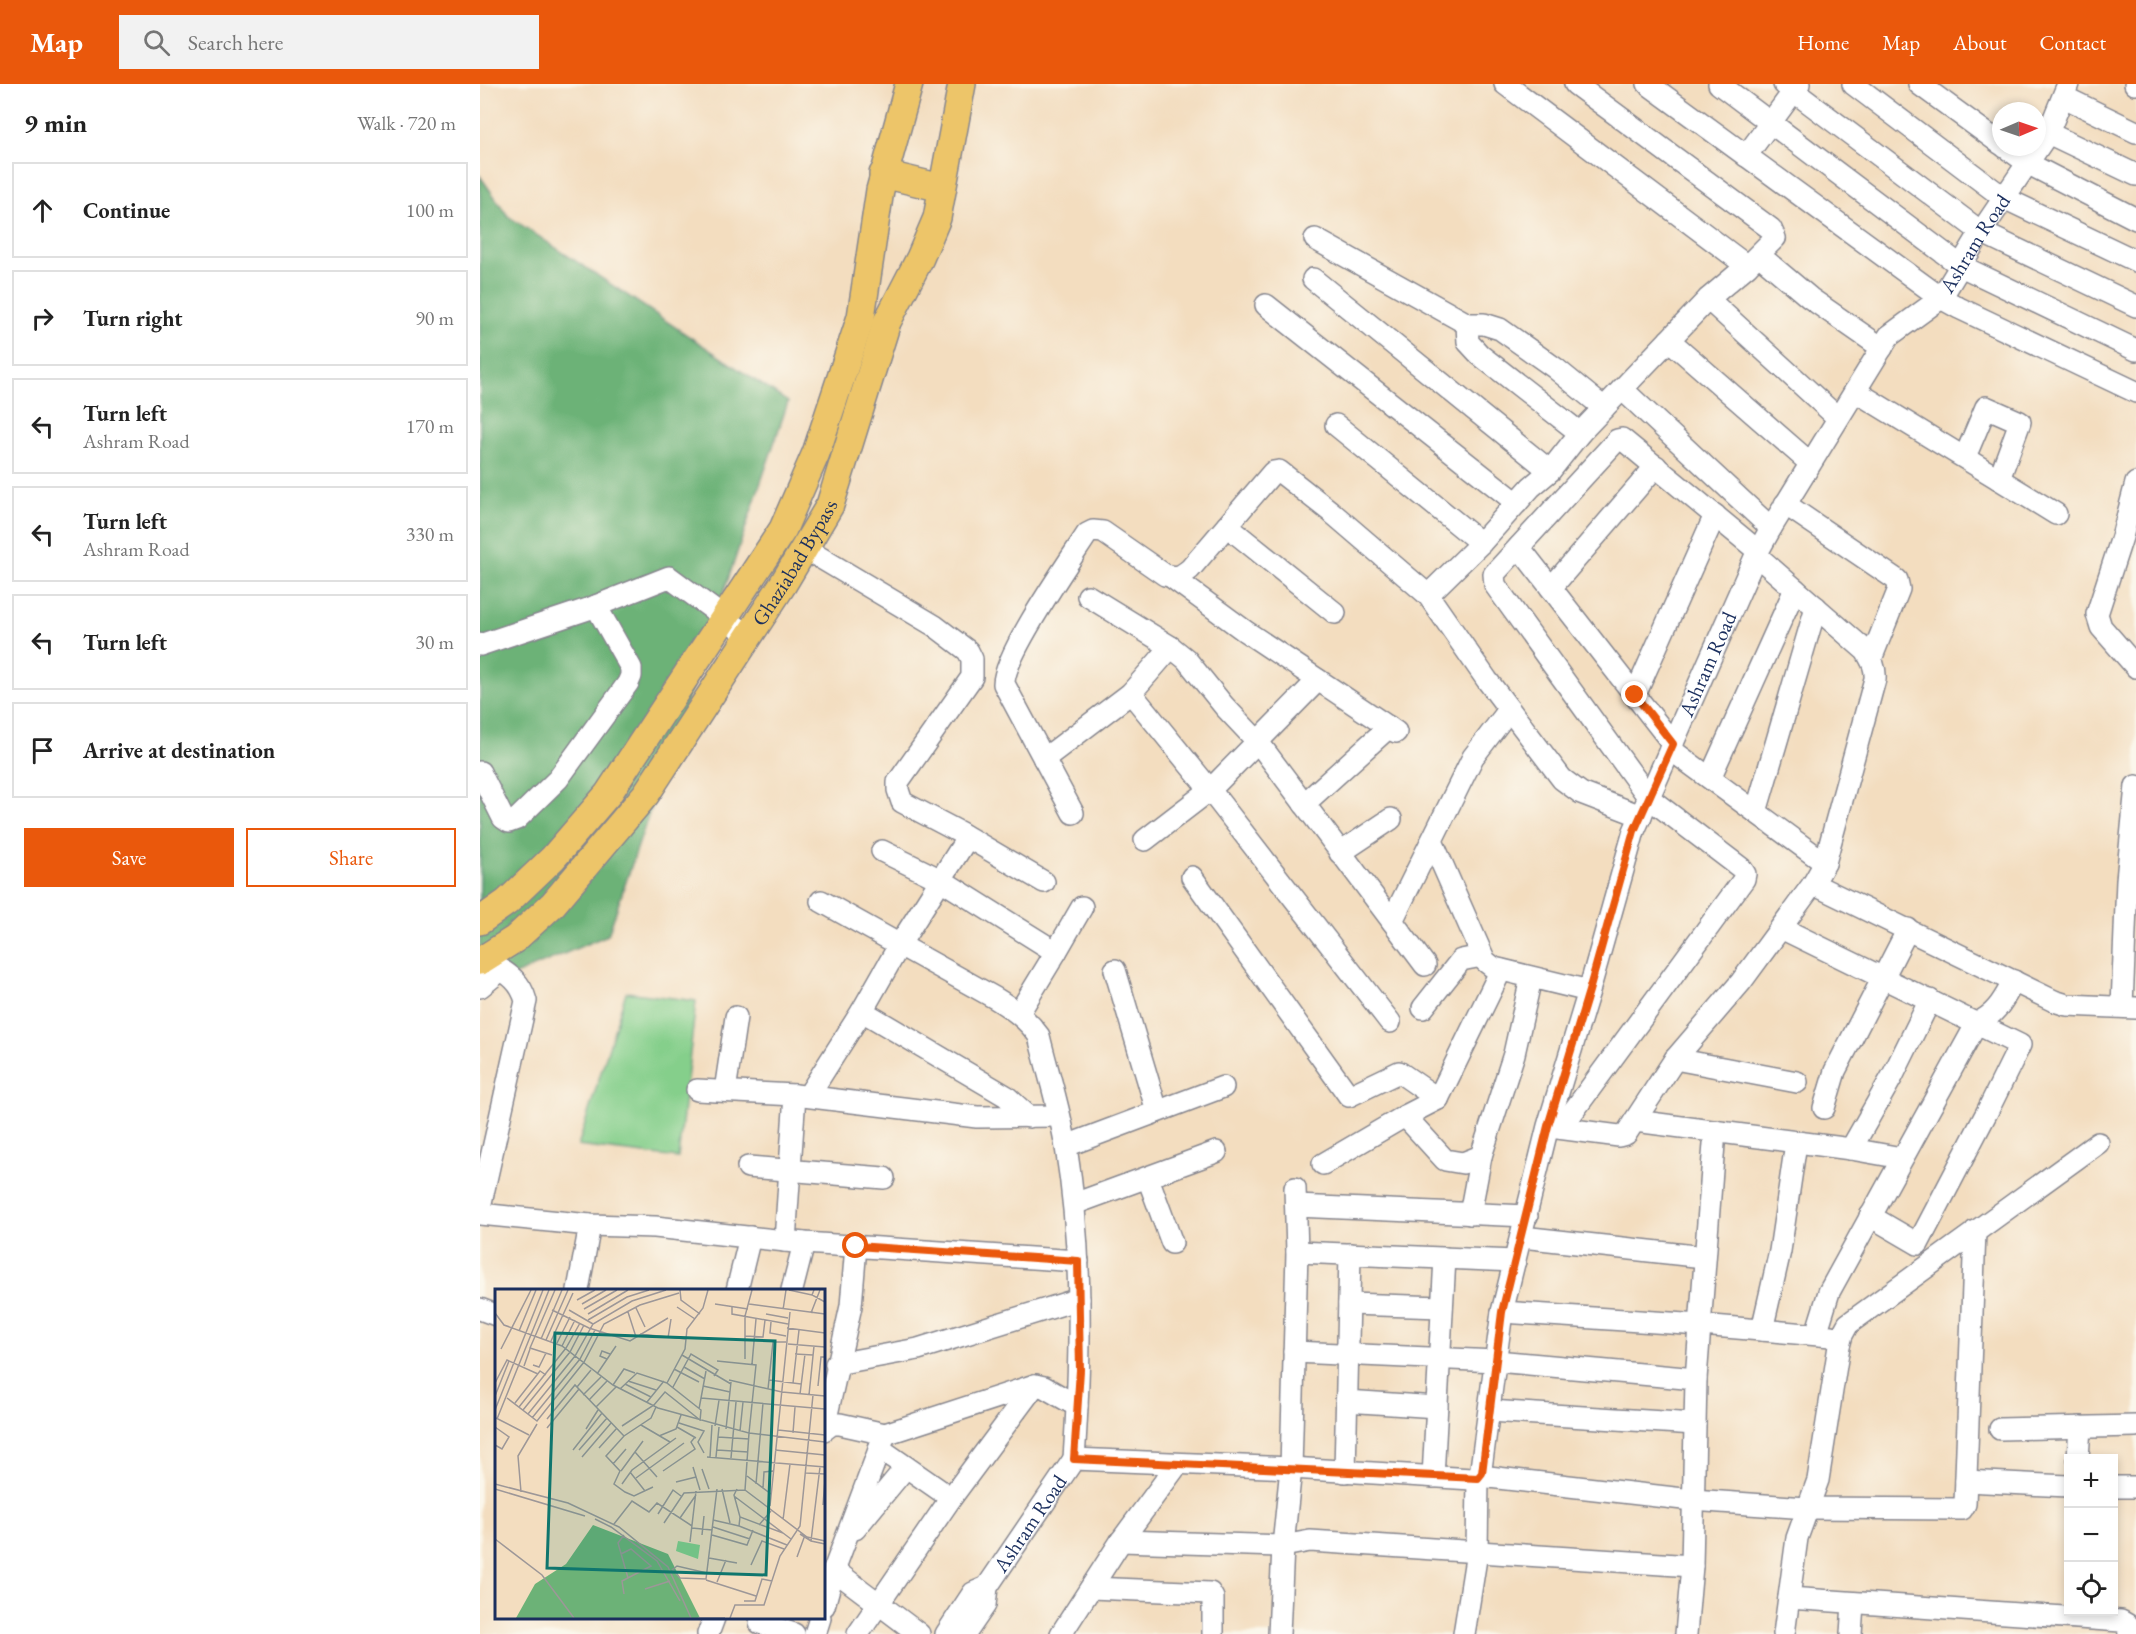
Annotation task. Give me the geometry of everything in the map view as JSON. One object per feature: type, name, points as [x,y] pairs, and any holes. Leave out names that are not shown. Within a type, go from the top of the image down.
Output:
[{"type":"main road","name":"Ghaziabad Bypass","points":[[480,921],[507,902],[553,858],[608,794],[783,529],[816,453],[861,317],[884,174],[909,84]]},
{"type":"main road","name":"Ghaziabad Bypass","points":[[489,963],[553,904],[646,794],[749,636],[830,505],[886,322],[920,258],[937,218],[962,84]]},
{"type":"main road","points":[[884,174],[942,188]]},
{"type":"street","points":[[1505,84],[1753,260],[1882,348]]},
{"type":"street","points":[[1428,595],[1481,543],[1531,487],[1550,471],[1580,433],[1708,299],[1753,260],[1775,237],[1771,229],[1575,84]]},
{"type":"street","points":[[1648,84],[1941,298],[2136,392]]},
{"type":"street","points":[[1719,84],[1961,266],[2136,350]]},
{"type":"street","points":[[1853,84],[2004,198],[2136,261]]},
{"type":"street","points":[[1919,84],[1992,137]]},
{"type":"street","points":[[1746,156],[1771,122],[1792,86],[1981,232],[2136,306]]},
{"type":"street","points":[[2066,91],[2136,132]]},
{"type":"street","name":"Ashram Road","points":[[954,1633],[973,1593],[987,1587],[1074,1459],[1291,1468],[1433,1477],[1479,1477],[1502,1312],[1527,1216],[1555,1127],[1589,991],[1634,831],[1757,554],[1785,504],[1889,336],[1941,298],[1981,232],[2048,133],[2066,91]]},
{"type":"street","points":[[2048,133],[2136,175]]},
{"type":"street","points":[[2018,156],[2136,219]]},
{"type":"street","points":[[1316,239],[1466,324],[1484,324],[1500,330],[1555,368],[1604,408]]},
{"type":"street","points":[[1314,279],[1550,471]]},
{"type":"street","points":[[1708,299],[1838,418]]},
{"type":"street","points":[[1266,305],[1517,503]]},
{"type":"street","points":[[1466,324],[1468,342],[1480,356],[1580,433]]},
{"type":"street","points":[[1669,340],[1810,464]]},
{"type":"street","points":[[1622,388],[1771,528]]},
{"type":"street","points":[[1855,391],[2056,514]]},
{"type":"street","points":[[1965,457],[1986,407],[2020,422],[1999,479]]},
{"type":"street","points":[[1336,425],[1481,543]]},
{"type":"street","points":[[1173,578],[1180,577],[1190,569],[1273,472],[1282,472],[1428,595],[1509,710],[1562,779],[1570,786],[1581,793],[1645,807],[1741,868],[1745,874],[1744,879],[1555,1127],[1623,1136],[1675,1059],[1741,982],[1813,884],[1825,863],[1875,679],[1874,664],[1866,651],[1715,515],[1622,439],[1617,440],[1494,574],[1493,579],[1494,585],[1645,807]]},
{"type":"street","points":[[1551,588],[1656,466]]},
{"type":"street","points":[[2132,657],[2101,627],[2097,614],[2129,538],[2136,483]]},
{"type":"street","points":[[1785,504],[1898,580],[1899,589],[1871,659]]},
{"type":"street","points":[[1635,695],[1715,515]]},
{"type":"street","points":[[1227,526],[1335,613]]},
{"type":"street","points":[[1073,813],[1004,684],[1005,673],[1032,619],[1087,534],[1093,531],[1103,532],[1165,575],[1173,578],[1245,631],[1393,730],[1304,804]]},
{"type":"street","points":[[1519,547],[1672,746],[1710,778],[1825,863]]},
{"type":"street","points":[[804,548],[935,626],[968,651],[972,660],[972,677],[898,782],[898,790],[902,802],[1044,882]]},
{"type":"street","points":[[480,645],[596,606],[669,578],[749,636]]},
{"type":"street","points":[[1710,778],[1795,589]]},
{"type":"street","points":[[1088,596],[1171,647],[1186,659],[1224,706],[1258,742],[1425,965]]},
{"type":"street","points":[[480,772],[502,818],[509,822],[517,819],[558,779],[628,683],[631,668],[596,606]]},
{"type":"street","points":[[1756,812],[1816,607]]},
{"type":"street","points":[[1044,759],[1131,693],[1171,647]]},
{"type":"street","points":[[972,677],[1004,684]]},
{"type":"street","points":[[1145,840],[1210,790],[1318,680]]},
{"type":"street","points":[[1131,693],[1210,790],[1390,1022]]},
{"type":"street","points":[[1392,921],[1473,757],[1509,710]]},
{"type":"street","points":[[1813,884],[2061,1003],[2129,1007],[2131,881],[2136,786]]},
{"type":"street","points":[[1340,853],[1391,819]]},
{"type":"street","points":[[792,1289],[795,1242],[790,1170],[801,1095],[862,1011],[900,944],[964,843],[964,835]]},
{"type":"street","points":[[1432,841],[1482,956],[1494,968],[1589,991]]},
{"type":"street","points":[[882,851],[941,880],[1056,952]]},
{"type":"street","points":[[1192,877],[1349,1096],[1399,1072],[1438,1099]]},
{"type":"street","points":[[821,901],[1019,1013],[1039,1036],[1066,1146],[1074,1204],[1078,1261],[1080,1370],[1074,1459]]},
{"type":"street","points":[[1019,1013],[1082,907]]},
{"type":"street","points":[[1781,928],[2020,1045],[1918,1244],[1870,1216]]},
{"type":"street","points":[[1824,1108],[1835,1071],[1908,929]]},
{"type":"street","points":[[1423,1008],[1461,960],[1482,956]]},
{"type":"street","points":[[480,987],[489,963],[518,981],[526,1001],[480,1207]]},
{"type":"street","points":[[1115,970],[1157,1111]]},
{"type":"street","points":[[1323,1164],[1438,1099],[1501,970]]},
{"type":"street","points":[[1470,1214],[1481,1156],[1514,1054],[1531,978]]},
{"type":"street","points":[[1816,1334],[1829,1292],[1977,1023],[1990,1018],[2014,981]]},
{"type":"street","points":[[1851,1149],[1893,1075],[1930,1000]]},
{"type":"street","points":[[862,1011],[1006,1096],[1029,1117]]},
{"type":"street","points":[[725,1091],[736,1017]]},
{"type":"street","points":[[1675,1059],[1797,1082]]},
{"type":"street","points":[[1066,1146],[1223,1087]]},
{"type":"street","points":[[697,1090],[801,1095],[977,1117],[1059,1116]]},
{"type":"street","points":[[1405,1116],[1445,1160],[1463,1163],[1481,1156]]},
{"type":"street","points":[[1635,1121],[1851,1149],[1902,1158]]},
{"type":"street","points":[[1686,1634],[1692,1566],[1696,1379],[1715,1131]]},
{"type":"street","points":[[1762,1330],[1780,1251],[1796,1143]]},
{"type":"street","points":[[1502,1312],[1816,1334],[1844,1330],[2098,1143]]},
{"type":"street","points":[[1074,1204],[1216,1152]]},
{"type":"street","points":[[747,1167],[884,1178]]},
{"type":"street","points":[[1148,1178],[1172,1243]]},
{"type":"street","points":[[1280,1634],[1283,1546],[1291,1468],[1297,1252],[1296,1197],[1470,1214],[1527,1216]]},
{"type":"street","points":[[480,1214],[590,1225],[655,1227],[795,1242],[1078,1261]]},
{"type":"street","points":[[578,1289],[590,1225]]},
{"type":"street","points":[[1464,1634],[1477,1552],[1479,1477],[1692,1500],[1807,1508],[1962,1509],[1965,1504],[1975,1232]]},
{"type":"street","points":[[736,1289],[750,1237]]},
{"type":"street","points":[[1522,1238],[1704,1257]]},
{"type":"street","points":[[825,1424],[836,1364],[851,1306],[856,1246]]},
{"type":"street","points":[[1297,1252],[1515,1261]]},
{"type":"street","points":[[1345,1472],[1350,1254]]},
{"type":"street","points":[[1433,1477],[1445,1258]]},
{"type":"street","points":[[836,1364],[918,1349],[1079,1299]]},
{"type":"street","points":[[1349,1304],[1442,1307]]},
{"type":"street","points":[[480,1309],[495,1315]]},
{"type":"street","points":[[1784,1634],[1797,1538],[1818,1480],[1844,1330]]},
{"type":"street","points":[[1294,1352],[1496,1361],[1696,1379]]},
{"type":"street","points":[[825,1602],[834,1570],[882,1441],[1035,1385],[1044,1387],[1077,1406]]},
{"type":"street","points":[[858,1634],[951,1498],[1035,1385]]},
{"type":"street","points":[[1347,1401],[1437,1407]]},
{"type":"street","points":[[1490,1411],[1695,1424]]},
{"type":"street","points":[[825,1428],[832,1424],[840,1424],[882,1441],[906,1467],[951,1498]]},
{"type":"street","points":[[2000,1430],[2136,1426]]},
{"type":"street","points":[[2078,1454],[2080,1427]]},
{"type":"street","points":[[1061,1634],[1121,1541],[1177,1465]]},
{"type":"street","points":[[844,1544],[906,1467]]},
{"type":"street","points":[[1966,1481],[2064,1486]]},
{"type":"street","points":[[2118,1487],[2136,1487]]},
{"type":"street","points":[[1121,1541],[1283,1546],[1310,1541],[1692,1566]]},
{"type":"street","points":[[834,1570],[919,1634]]},
{"type":"street","points":[[1091,1588],[1210,1593],[1213,1598],[1213,1634]]},
{"type":"street","points":[[1789,1598],[2059,1626],[2121,1621],[2128,1625],[2129,1634]]},
{"type":"street","points":[[1851,1634],[1853,1603]]},
{"type":"street","points":[[708,1634],[713,1619]]},
{"type":"street","points":[[815,1634],[819,1619]]},
{"type":"street","points":[[759,1625],[794,1634]]},
{"type":"green space","points":[[480,176],[508,216],[788,402],[608,935],[480,990]]},
{"type":"green space","points":[[626,992],[696,1001],[678,1158],[578,1146]]},
{"type":"route","points":[[856,1246],[1078,1261],[1080,1370],[1074,1459],[1478,1478],[1482,1473],[1502,1312],[1548,1126],[1634,831],[1673,744],[1635,695]]}]
